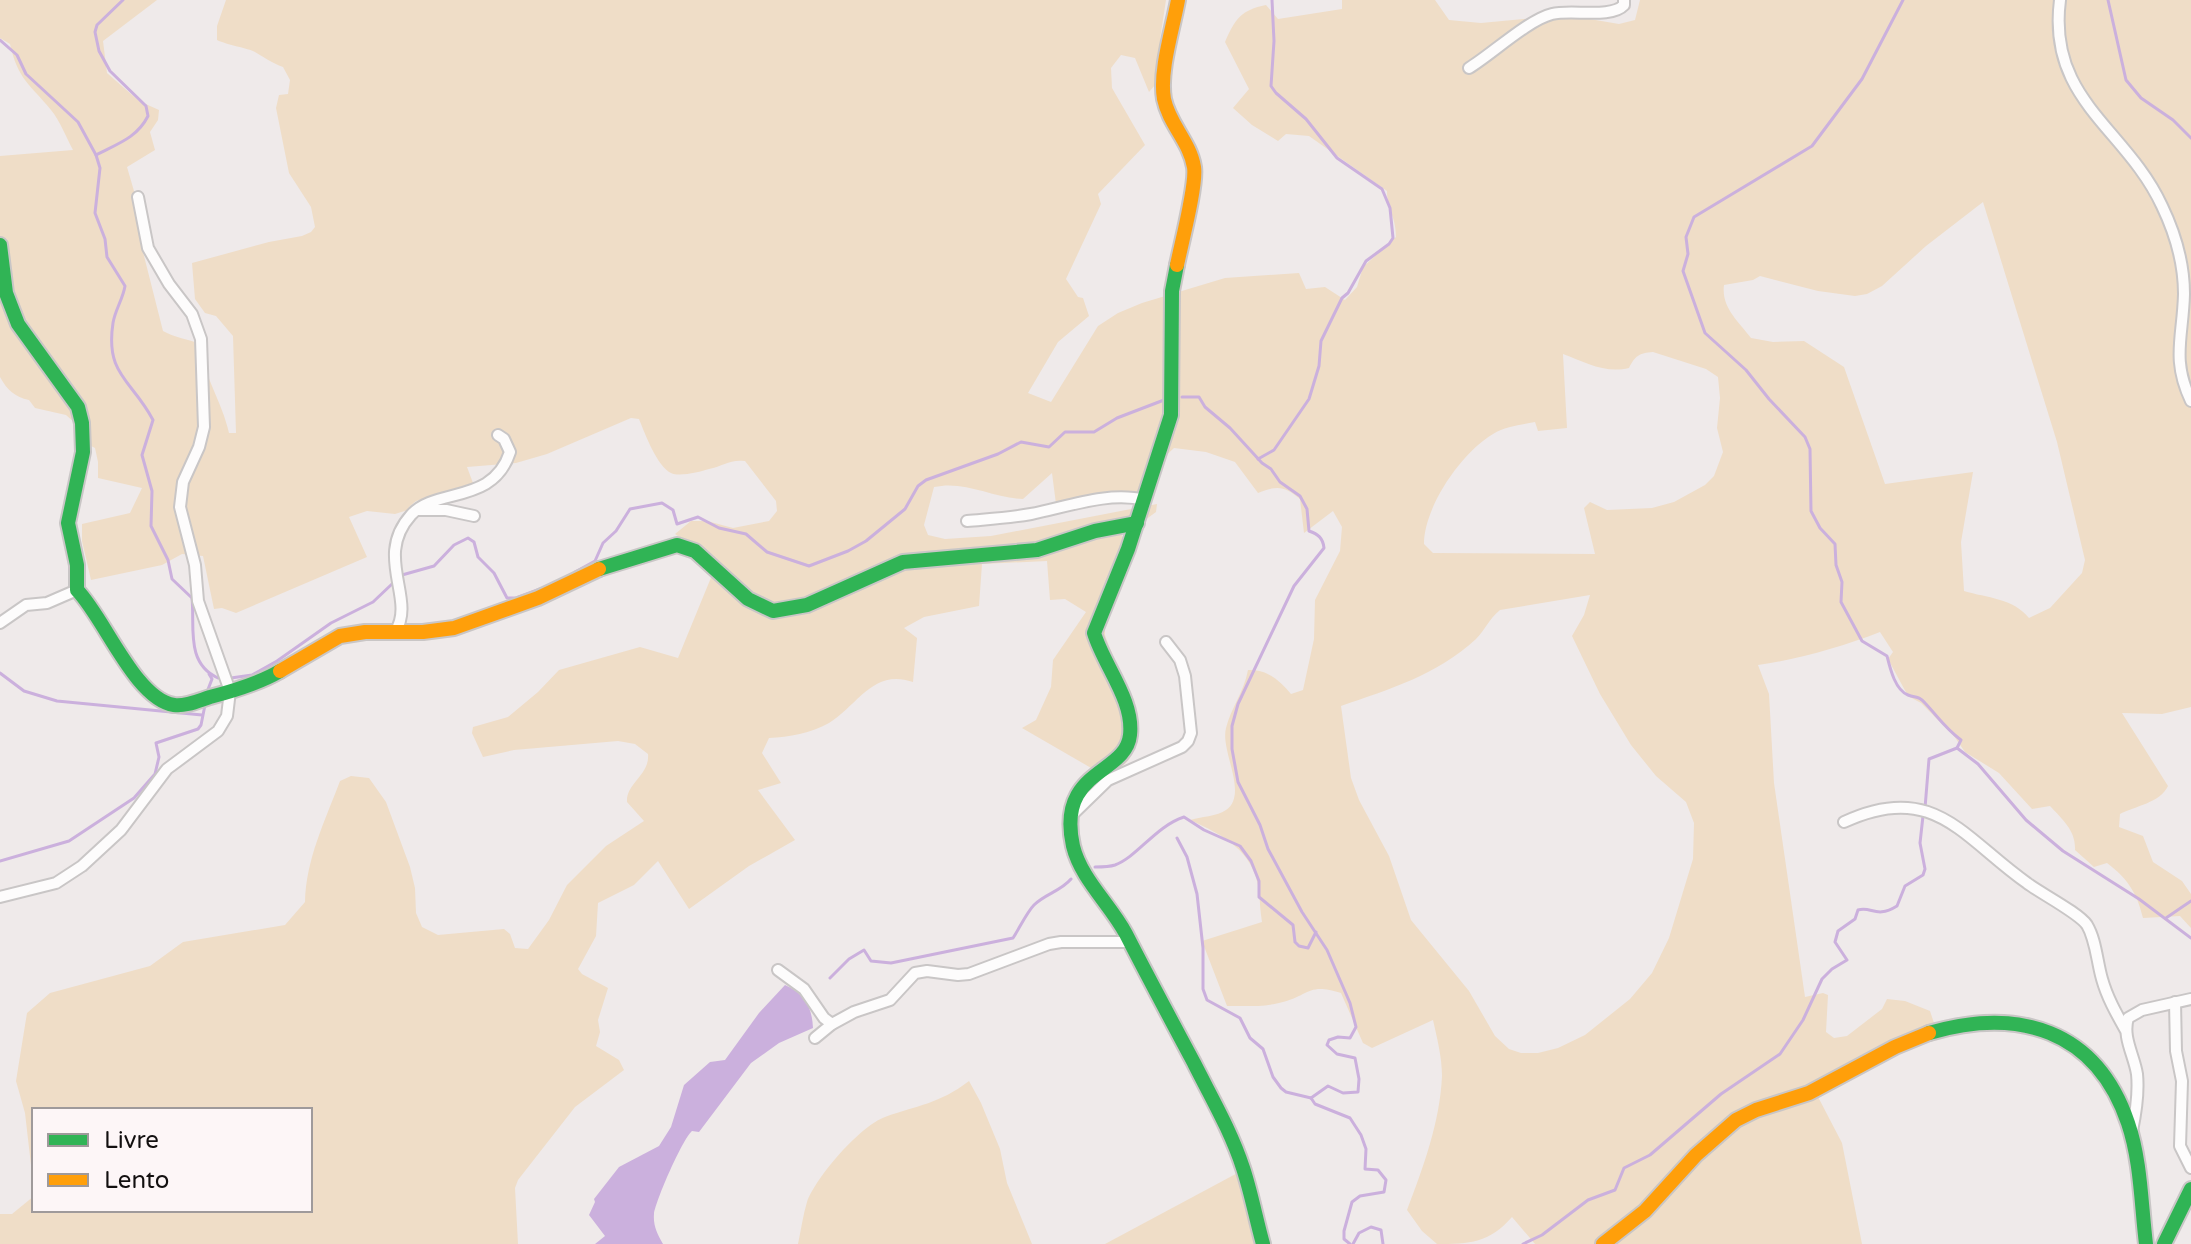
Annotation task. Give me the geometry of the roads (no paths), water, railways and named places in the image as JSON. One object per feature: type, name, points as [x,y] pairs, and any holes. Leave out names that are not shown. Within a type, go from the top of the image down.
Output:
[{"type":"street","points":[[1178,0],[1166,63],[1164,98],[1195,170],[1172,291],[1171,415],[1137,523],[1094,633],[1126,710],[1131,735],[1122,752],[1081,788],[1070,828],[1075,856],[1131,942],[1236,1146],[1263,1244]]},
{"type":"street","points":[[1469,68],[1543,17],[1559,12],[1616,12],[1624,5],[1624,0]]},
{"type":"street","points":[[2060,0],[2057,34],[2068,72],[2093,113],[2146,180],[2161,203],[2171,227],[2183,271],[2178,360],[2181,378],[2191,401]]},
{"type":"street","points":[[0,897],[68,877],[109,844],[167,769],[218,731],[227,716],[230,691],[198,601],[195,565],[180,507],[183,482],[199,447],[204,427],[201,339],[192,314],[153,258],[138,197]]},
{"type":"street","points":[[0,245],[6,293],[18,324],[78,407],[83,421],[85,452],[71,499],[67,528],[77,566],[77,590],[92,605],[97,619],[144,686],[159,701],[178,706],[274,675],[340,636],[454,628],[538,598],[593,571],[677,545],[695,551],[748,599],[773,611],[807,605],[903,562],[927,557],[1037,550],[1095,531],[1137,523]]},
{"type":"street","points":[[395,632],[401,623],[402,613],[394,555],[399,531],[416,510],[426,504],[463,495],[501,470],[510,452],[504,439],[498,435]]},
{"type":"street","points":[[967,521],[1028,515],[1088,501],[1129,497],[1145,500]]},
{"type":"street","points":[[416,510],[446,510],[474,516]]},
{"type":"street","points":[[0,623],[26,605],[47,603],[77,590]]},
{"type":"street","points":[[1072,815],[1108,780],[1182,747],[1188,741],[1191,724],[1184,668],[1166,642]]},
{"type":"street","points":[[1844,822],[1886,807],[1924,812],[1962,829],[2022,880],[2087,925],[2107,995],[2125,1029],[2136,1071],[2131,1136]]},
{"type":"street","points":[[815,1038],[854,1012],[890,1000],[908,978],[920,971],[969,974],[1036,948],[1061,942],[1131,942]]},
{"type":"street","points":[[778,970],[804,989],[827,1022],[832,1024]]},
{"type":"street","points":[[2125,1029],[2128,1018],[2142,1010],[2191,999]]},
{"type":"street","points":[[2175,1002],[2176,1051],[2182,1081],[2180,1146],[2191,1168]]},
{"type":"street","points":[[1603,1244],[1649,1208],[1701,1149],[1727,1126],[1750,1112],[1808,1093],[1908,1041],[1950,1027],[2019,1024],[2052,1032],[2081,1053],[2109,1082],[2131,1136],[2146,1244]]},
{"type":"street","points":[[2164,1244],[2191,1189]]},
{"type":"waterway","points":[[96,155],[132,135],[148,116],[146,106],[110,71],[99,51],[95,32],[97,25],[123,0]]},
{"type":"waterway","points":[[1258,459],[1274,450],[1309,399],[1319,366],[1321,341],[1342,298],[1366,261],[1393,238],[1390,208],[1382,189],[1337,158],[1306,119],[1271,86],[1274,41],[1272,0]]},
{"type":"waterway","points":[[1903,0],[1862,79],[1812,146],[1694,217],[1686,237],[1688,254],[1683,271],[1705,333],[1746,370],[1805,437],[1810,449],[1811,511],[1820,528],[1835,544],[1836,565],[1842,582],[1841,602],[1862,641],[1887,656],[1894,678],[1903,692],[1923,701],[1961,740],[1957,748]]},
{"type":"waterway","points":[[2108,0],[2126,80],[2141,98],[2173,120],[2191,138]]},
{"type":"waterway","points":[[0,40],[17,55],[26,74],[78,122],[96,155],[100,168],[95,213],[105,239],[107,257],[125,286],[113,323],[113,354],[122,376],[153,420],[142,455],[152,491],[151,526],[168,560],[172,579],[192,598],[194,643],[200,663],[218,678]]},
{"type":"waterway","points":[[1182,397],[1199,397],[1205,407],[1230,428],[1280,482],[1300,496],[1307,509],[1309,531],[1320,537],[1324,548],[1294,586],[1238,704],[1232,726],[1232,749],[1238,782],[1260,825],[1268,849],[1302,912],[1327,950],[1350,1003],[1356,1027],[1350,1038],[1338,1037],[1329,1040],[1327,1045],[1337,1054],[1355,1058],[1358,1092],[1343,1093],[1328,1086],[1311,1098]]},
{"type":"waterway","points":[[575,572],[595,561],[603,543],[616,531],[630,509],[662,503],[673,510],[677,524],[698,517],[719,528],[746,534],[767,552],[809,566],[866,541],[905,509],[918,486],[926,480],[998,454],[1021,442],[1049,447],[1065,432],[1094,432],[1117,418],[1164,400]]},
{"type":"waterway","points":[[402,575],[434,566],[454,545],[468,538],[474,542],[478,557],[494,573],[507,598],[540,589]]},
{"type":"waterway","points":[[231,678],[252,675],[277,661],[331,623],[373,602],[392,584]]},
{"type":"waterway","points":[[0,673],[24,691],[57,701],[202,715]]},
{"type":"waterway","points":[[207,692],[212,679],[209,674]]},
{"type":"waterway","points":[[0,861],[69,841],[134,798],[155,774],[159,757],[156,743],[198,729],[205,705]]},
{"type":"waterway","points":[[1957,748],[1978,764],[2026,820],[2063,851],[2139,899],[2191,938]]},
{"type":"waterway","points":[[1925,808],[1929,759],[1957,748]]},
{"type":"waterway","points":[[1523,1244],[1542,1235],[1588,1200],[1615,1190],[1624,1168],[1650,1155],[1721,1094],[1780,1054],[1803,1020],[1822,979],[1847,960],[1835,942],[1838,931],[1855,919],[1858,910],[1884,912],[1897,906],[1905,886],[1923,875],[1925,869],[1920,843],[1923,816]]},
{"type":"waterway","points":[[1095,867],[1113,866],[1123,861],[1164,827],[1184,817],[1240,846],[1251,861],[1259,881],[1259,897],[1293,925],[1295,942],[1299,946],[1308,948],[1316,932]]},
{"type":"waterway","points":[[1177,838],[1187,857],[1197,894],[1203,948],[1203,989],[1207,1000],[1240,1018],[1250,1038],[1263,1049],[1273,1077],[1281,1088],[1311,1098]]},
{"type":"waterway","points":[[830,978],[849,959],[864,950],[871,961],[891,963],[1013,938],[1034,905],[1071,879]]},
{"type":"waterway","points":[[2166,918],[2191,901]]},
{"type":"waterway","points":[[1311,1098],[1315,1104],[1350,1118],[1366,1149],[1365,1169],[1378,1170],[1386,1180],[1384,1192],[1360,1196],[1352,1202],[1344,1231],[1344,1239],[1350,1244]]},
{"type":"waterway","points":[[1353,1244],[1359,1233],[1371,1227],[1381,1230],[1383,1244]]}]
